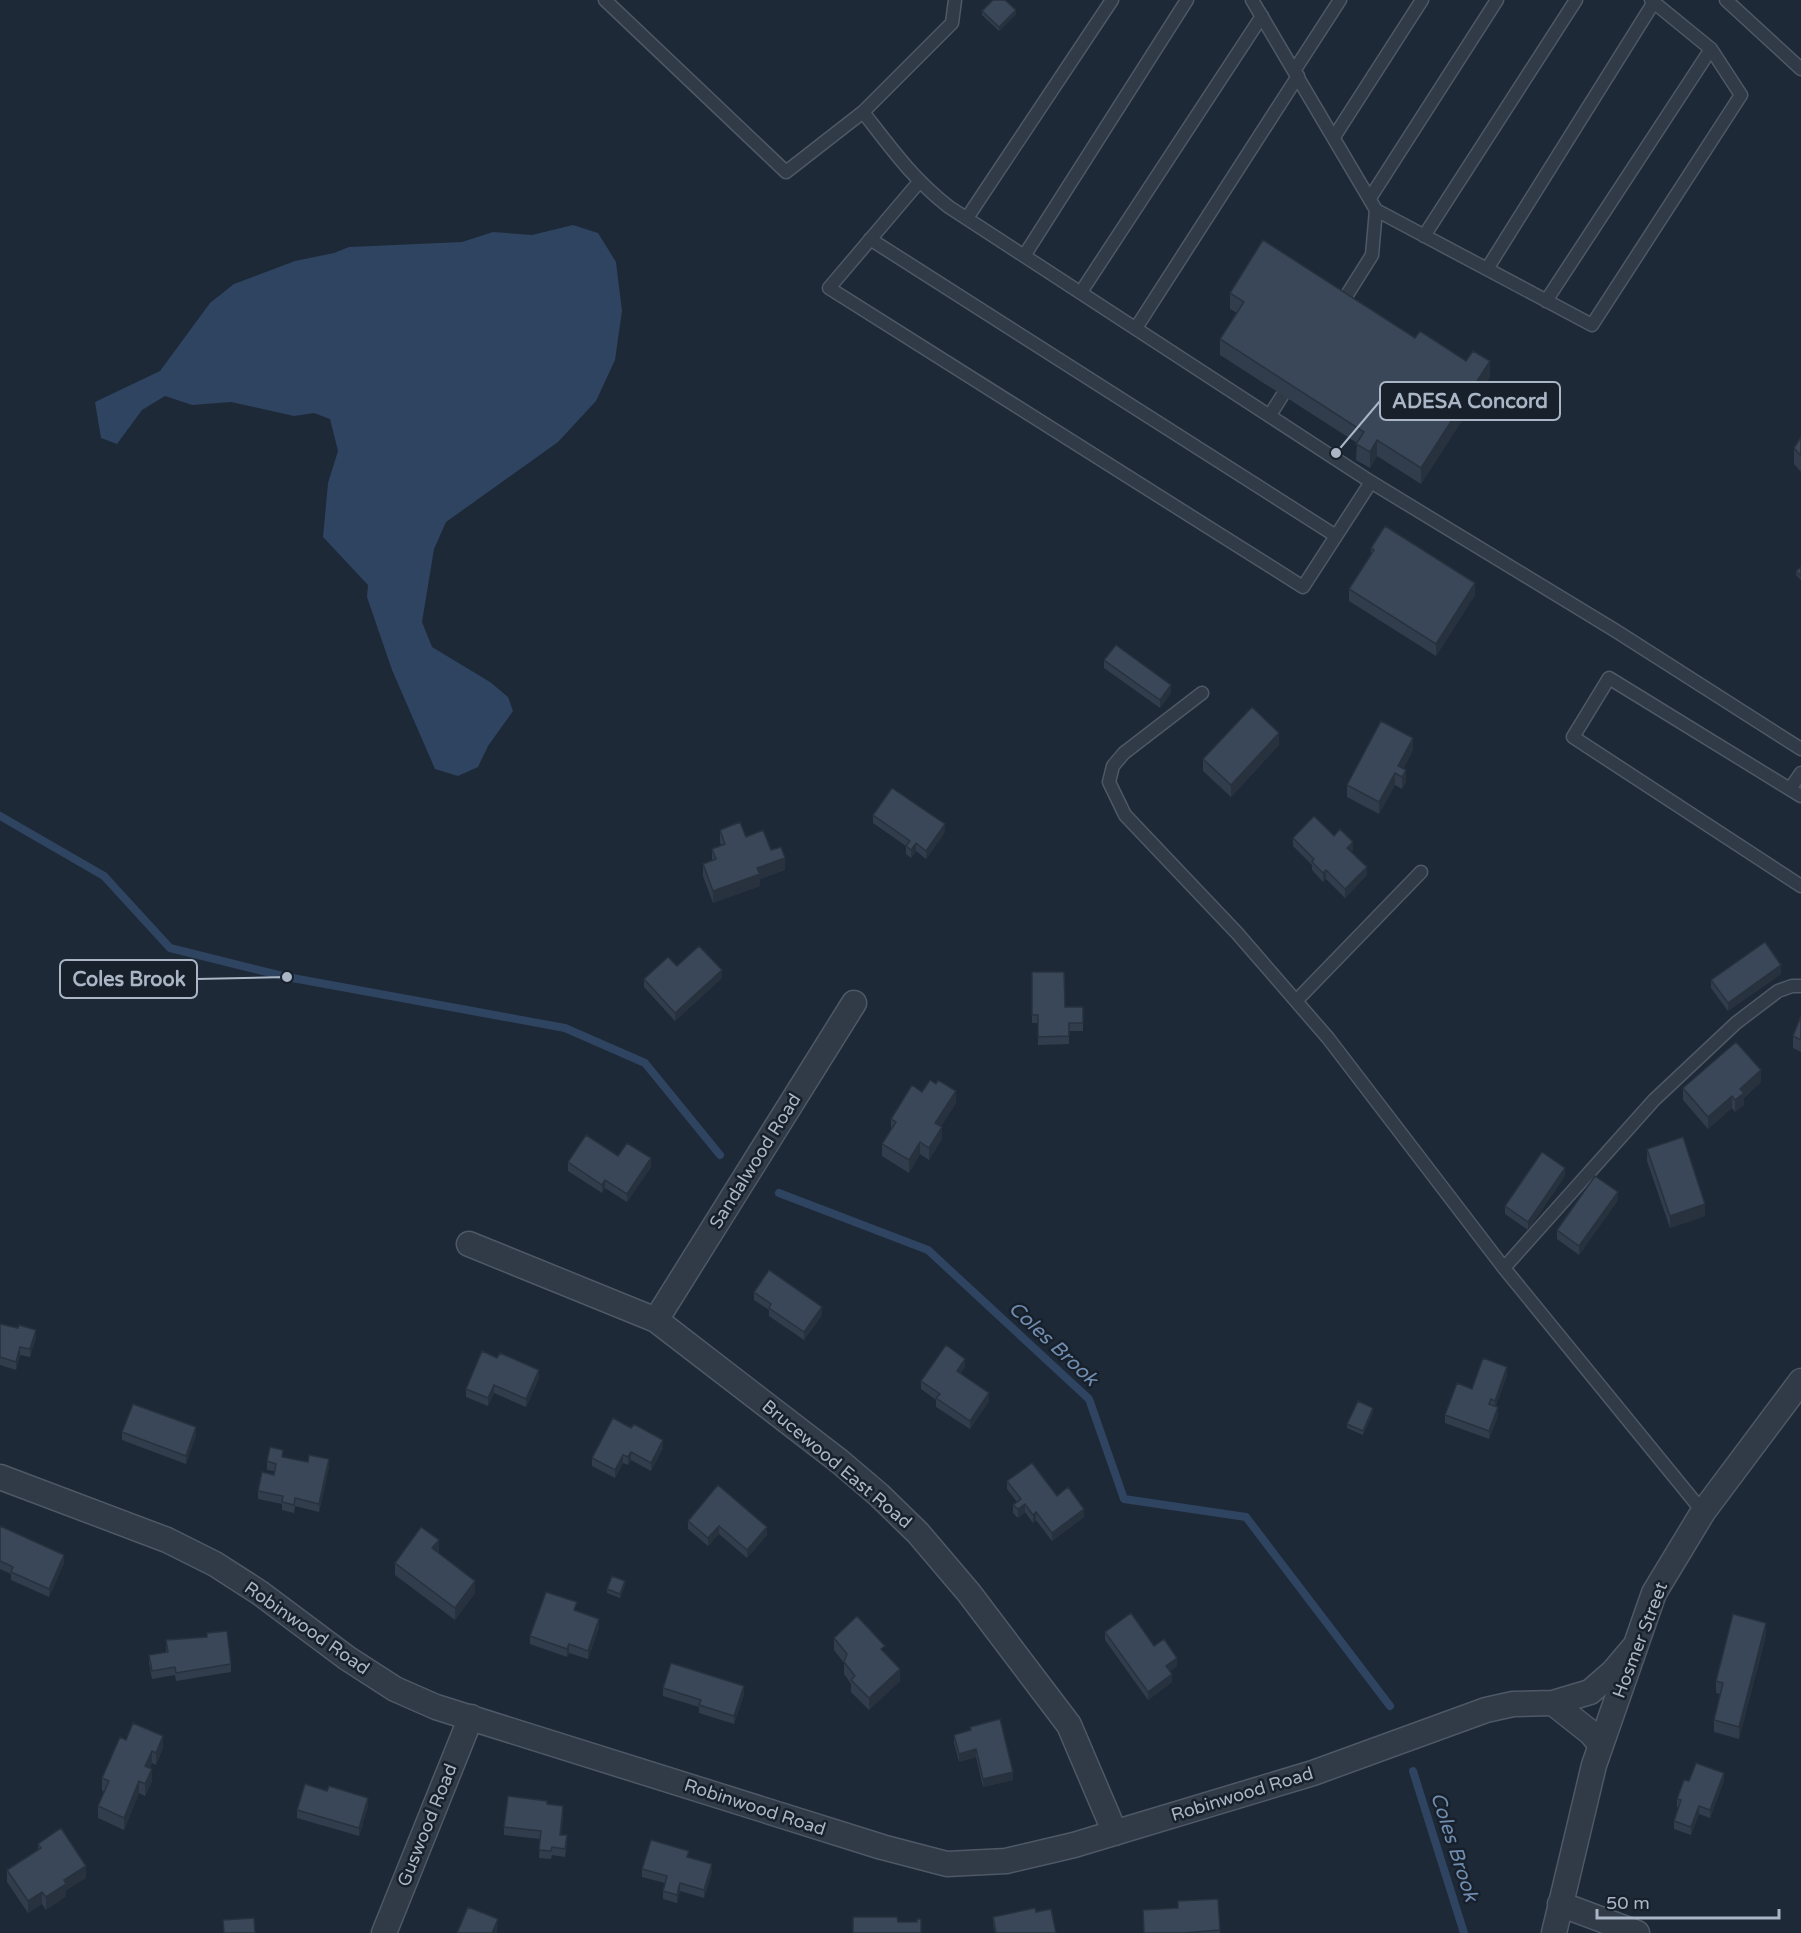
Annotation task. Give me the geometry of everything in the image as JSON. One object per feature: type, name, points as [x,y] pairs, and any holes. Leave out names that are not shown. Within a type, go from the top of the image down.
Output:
[{"type":"street","name":"Sandalwood Road","points":[[656,1320],[854,1003]]},
{"type":"street","name":"Brucewood East Road","points":[[469,1244],[656,1320],[839,1461],[918,1533],[969,1593],[1069,1725],[1115,1833]]},
{"type":"street","name":"Hosmer Street","points":[[1554,1933],[1594,1765],[1654,1593],[1703,1512],[1801,1381]]},
{"type":"street","name":"Robinwood Road","points":[[0,1477],[156,1536],[205,1560],[260,1593],[347,1658],[396,1689],[436,1707],[882,1847],[947,1864],[1006,1861],[1074,1845],[1313,1773],[1486,1710],[1514,1704],[1553,1703],[1590,1692],[1613,1672],[1635,1646]]},
{"type":"street","points":[[1553,1703],[1591,1733],[1601,1745]]},
{"type":"street","name":"Guswood Road","points":[[384,1933],[471,1717]]},
{"type":"street","points":[[1560,1904],[1637,1933]]},
{"type":"lane","points":[[605,0],[786,172],[862,112],[952,22],[955,0]]},
{"type":"lane","points":[[967,218],[1112,0]]},
{"type":"lane","points":[[1024,255],[1187,0]]},
{"type":"lane","points":[[1136,328],[1340,0]]},
{"type":"lane","points":[[1334,137],[1422,0]]},
{"type":"lane","points":[[1340,306],[1372,255],[1373,204],[1497,0]]},
{"type":"lane","points":[[1424,236],[1576,0]]},
{"type":"lane","points":[[1726,0],[1801,69]]},
{"type":"lane","points":[[1255,1],[1373,204],[1424,236],[1592,326],[1741,95],[1711,49],[1652,1],[1487,269]]},
{"type":"lane","points":[[1081,292],[1262,16]]},
{"type":"lane","points":[[1546,301],[1711,49]]},
{"type":"lane","points":[[862,112],[908,171],[949,207],[1371,482],[1616,631],[1801,749]]},
{"type":"lane","points":[[919,182],[829,288],[1303,587],[1371,482]]},
{"type":"lane","points":[[870,239],[1336,536]]},
{"type":"lane","points":[[1270,415],[1282,396]]},
{"type":"lane","points":[[1801,796],[1609,678],[1573,736],[1801,886]]},
{"type":"lane","points":[[1202,693],[1124,753],[1113,766],[1109,782],[1125,815],[1237,933],[1328,1038],[1504,1268],[1703,1512]]},
{"type":"lane","points":[[1790,789],[1801,773]]},
{"type":"lane","points":[[1296,1001],[1421,872]]},
{"type":"lane","points":[[1504,1268],[1654,1100],[1736,1023],[1778,991],[1792,986],[1801,986]]},
{"type":"water","points":[[573,225],[598,233],[616,262],[622,311],[615,360],[596,401],[558,442],[446,522],[434,549],[422,622],[432,647],[490,682],[508,697],[513,711],[488,746],[478,767],[458,776],[435,769],[392,670],[367,597],[368,585],[323,537],[328,483],[338,451],[330,419],[314,413],[294,416],[231,402],[192,405],[165,396],[142,410],[117,444],[101,438],[95,402],[160,371],[210,303],[234,284],[295,261],[334,253],[349,247],[462,242],[493,232],[532,235]]},
{"type":"building","points":[[993,0],[1005,0],[1016,10],[999,27],[982,11]]},
{"type":"building","points":[[1263,240],[1415,338],[1420,331],[1466,361],[1473,351],[1490,361],[1421,468],[1377,440],[1370,452],[1356,444],[1364,432],[1220,339],[1244,302],[1230,293]]},
{"type":"building","points":[[1801,437],[1801,456],[1794,448]]},
{"type":"building","points":[[1385,526],[1475,583],[1436,644],[1349,589],[1374,550],[1371,548]]},
{"type":"building","points":[[1116,645],[1171,685],[1160,700],[1104,660]]},
{"type":"building","points":[[1252,707],[1279,733],[1231,785],[1203,759]]},
{"type":"building","points":[[1381,721],[1413,738],[1398,766],[1406,770],[1402,777],[1395,773],[1379,802],[1347,785]]},
{"type":"building","points":[[892,788],[945,824],[926,851],[916,843],[911,850],[906,846],[910,841],[873,815]]},
{"type":"building","points":[[1314,816],[1334,836],[1340,829],[1353,842],[1347,848],[1367,867],[1345,889],[1326,870],[1323,873],[1312,862],[1314,859],[1293,838]]},
{"type":"building","points":[[740,822],[746,837],[763,830],[771,850],[781,847],[785,858],[757,868],[760,874],[713,891],[703,864],[716,859],[712,849],[725,844],[720,830]]},
{"type":"building","points":[[1765,942],[1781,965],[1728,1003],[1711,980]]},
{"type":"building","points":[[699,946],[722,970],[675,1013],[644,979],[668,957],[677,966]]},
{"type":"building","points":[[1032,972],[1064,972],[1065,1007],[1083,1007],[1083,1023],[1069,1023],[1069,1036],[1038,1037],[1038,1015],[1032,1015]]},
{"type":"building","points":[[1801,1016],[1801,1040],[1793,1036]]},
{"type":"building","points":[[1736,1042],[1761,1070],[1740,1089],[1744,1093],[1735,1100],[1732,1096],[1708,1117],[1683,1088]]},
{"type":"building","points":[[930,1080],[936,1084],[938,1080],[956,1091],[935,1123],[942,1127],[929,1148],[920,1142],[909,1160],[882,1144],[896,1122],[891,1119],[912,1085],[922,1092]]},
{"type":"building","points":[[586,1135],[618,1156],[627,1143],[651,1158],[627,1194],[605,1180],[602,1185],[568,1162]]},
{"type":"building","points":[[1683,1137],[1705,1204],[1670,1216],[1647,1149]]},
{"type":"building","points":[[1542,1152],[1565,1168],[1528,1222],[1505,1206]]},
{"type":"building","points":[[1595,1176],[1618,1192],[1579,1246],[1557,1230]]},
{"type":"building","points":[[769,1270],[822,1307],[804,1332],[769,1308],[771,1304],[754,1292]]},
{"type":"building","points":[[0,1324],[18,1328],[19,1325],[36,1330],[30,1349],[20,1347],[16,1362],[0,1357]]},
{"type":"building","points":[[946,1345],[965,1359],[957,1371],[989,1393],[970,1421],[936,1398],[940,1394],[921,1381]]},
{"type":"building","points":[[482,1351],[497,1358],[500,1353],[539,1370],[526,1399],[494,1385],[488,1398],[466,1389]]},
{"type":"building","points":[[1483,1358],[1507,1367],[1495,1401],[1491,1399],[1489,1404],[1498,1407],[1489,1431],[1445,1415],[1457,1383],[1472,1389]]},
{"type":"building","points":[[1358,1401],[1373,1408],[1363,1431],[1347,1424]]},
{"type":"building","points":[[133,1404],[196,1427],[186,1456],[122,1432]]},
{"type":"building","points":[[613,1418],[631,1428],[634,1424],[663,1440],[651,1463],[631,1452],[628,1457],[623,1455],[615,1470],[592,1458]]},
{"type":"building","points":[[270,1447],[283,1450],[282,1457],[308,1462],[309,1455],[329,1459],[319,1504],[295,1498],[294,1505],[282,1502],[283,1496],[258,1491],[262,1472],[274,1475],[276,1464],[267,1461]]},
{"type":"building","points":[[1032,1463],[1057,1496],[1068,1487],[1084,1509],[1052,1533],[1036,1512],[1033,1515],[1025,1504],[1018,1509],[1013,1505],[1021,1499],[1007,1481]]},
{"type":"building","points":[[718,1485],[767,1527],[747,1550],[719,1526],[708,1538],[688,1521]]},
{"type":"building","points":[[0,1526],[64,1555],[49,1589],[11,1572],[13,1567],[0,1561]]},
{"type":"building","points":[[421,1527],[439,1540],[432,1548],[475,1581],[455,1608],[395,1563]]},
{"type":"building","points":[[612,1576],[625,1581],[620,1594],[607,1589]]},
{"type":"building","points":[[546,1592],[577,1602],[574,1610],[599,1619],[588,1651],[569,1644],[567,1649],[530,1636]]},
{"type":"building","points":[[1131,1613],[1154,1646],[1164,1639],[1177,1658],[1166,1666],[1172,1674],[1148,1692],[1105,1632]]},
{"type":"building","points":[[1733,1614],[1766,1623],[1739,1727],[1714,1720],[1723,1683],[1716,1681]]},
{"type":"building","points":[[857,1616],[885,1646],[881,1649],[900,1669],[869,1698],[851,1680],[855,1676],[844,1662],[847,1654],[834,1638]]},
{"type":"building","points":[[227,1631],[231,1664],[176,1673],[175,1667],[152,1671],[149,1655],[168,1652],[166,1640],[207,1637],[207,1633]]},
{"type":"building","points":[[671,1663],[744,1686],[734,1716],[699,1705],[701,1700],[663,1688]]},
{"type":"building","points":[[1000,1719],[1013,1772],[983,1779],[976,1749],[959,1754],[954,1735],[971,1730],[970,1727]]},
{"type":"building","points":[[133,1723],[163,1736],[156,1753],[152,1751],[145,1766],[152,1769],[145,1784],[139,1781],[124,1818],[98,1806],[109,1781],[102,1778],[120,1737],[126,1740]]},
{"type":"building","points":[[1696,1763],[1724,1773],[1710,1810],[1699,1806],[1691,1827],[1674,1821],[1681,1800],[1677,1799],[1684,1780],[1689,1781]]},
{"type":"building","points":[[305,1784],[327,1791],[329,1786],[368,1798],[359,1828],[297,1810]]},
{"type":"building","points":[[508,1796],[547,1801],[547,1804],[563,1806],[560,1835],[567,1835],[565,1849],[552,1847],[551,1851],[539,1850],[541,1831],[504,1827]]},
{"type":"building","points":[[61,1828],[86,1866],[64,1880],[66,1884],[46,1897],[42,1892],[28,1901],[7,1870],[41,1848],[38,1844]]},
{"type":"building","points":[[651,1840],[689,1851],[687,1857],[712,1864],[704,1890],[680,1883],[677,1895],[663,1891],[667,1876],[642,1869]]},
{"type":"building","points":[[1218,1899],[1220,1930],[1144,1933],[1143,1910],[1178,1908],[1178,1901]]},
{"type":"building","points":[[468,1907],[498,1919],[492,1933],[457,1933]]},
{"type":"building","points":[[1035,1908],[1036,1912],[1051,1909],[1056,1933],[996,1933],[993,1917]]},
{"type":"building","points":[[853,1917],[897,1917],[898,1922],[917,1922],[917,1919],[921,1919],[921,1933],[853,1933]]},
{"type":"building","points":[[254,1918],[255,1933],[224,1933],[223,1920]]},
{"type":"waterway","name":"Coles Brook","points":[[0,816],[104,876],[170,948],[287,977],[565,1028],[645,1063],[720,1155]]},
{"type":"waterway","name":"Coles Brook","points":[[779,1193],[928,1250],[1089,1399],[1124,1499],[1246,1517],[1390,1706]]},
{"type":"waterway","name":"Coles Brook","points":[[1413,1771],[1464,1933]]},
{"type":"place","name":"ADESA Concord","points":[[1336,453]]},
{"type":"place","name":"Coles Brook","points":[[287,977]]}]
